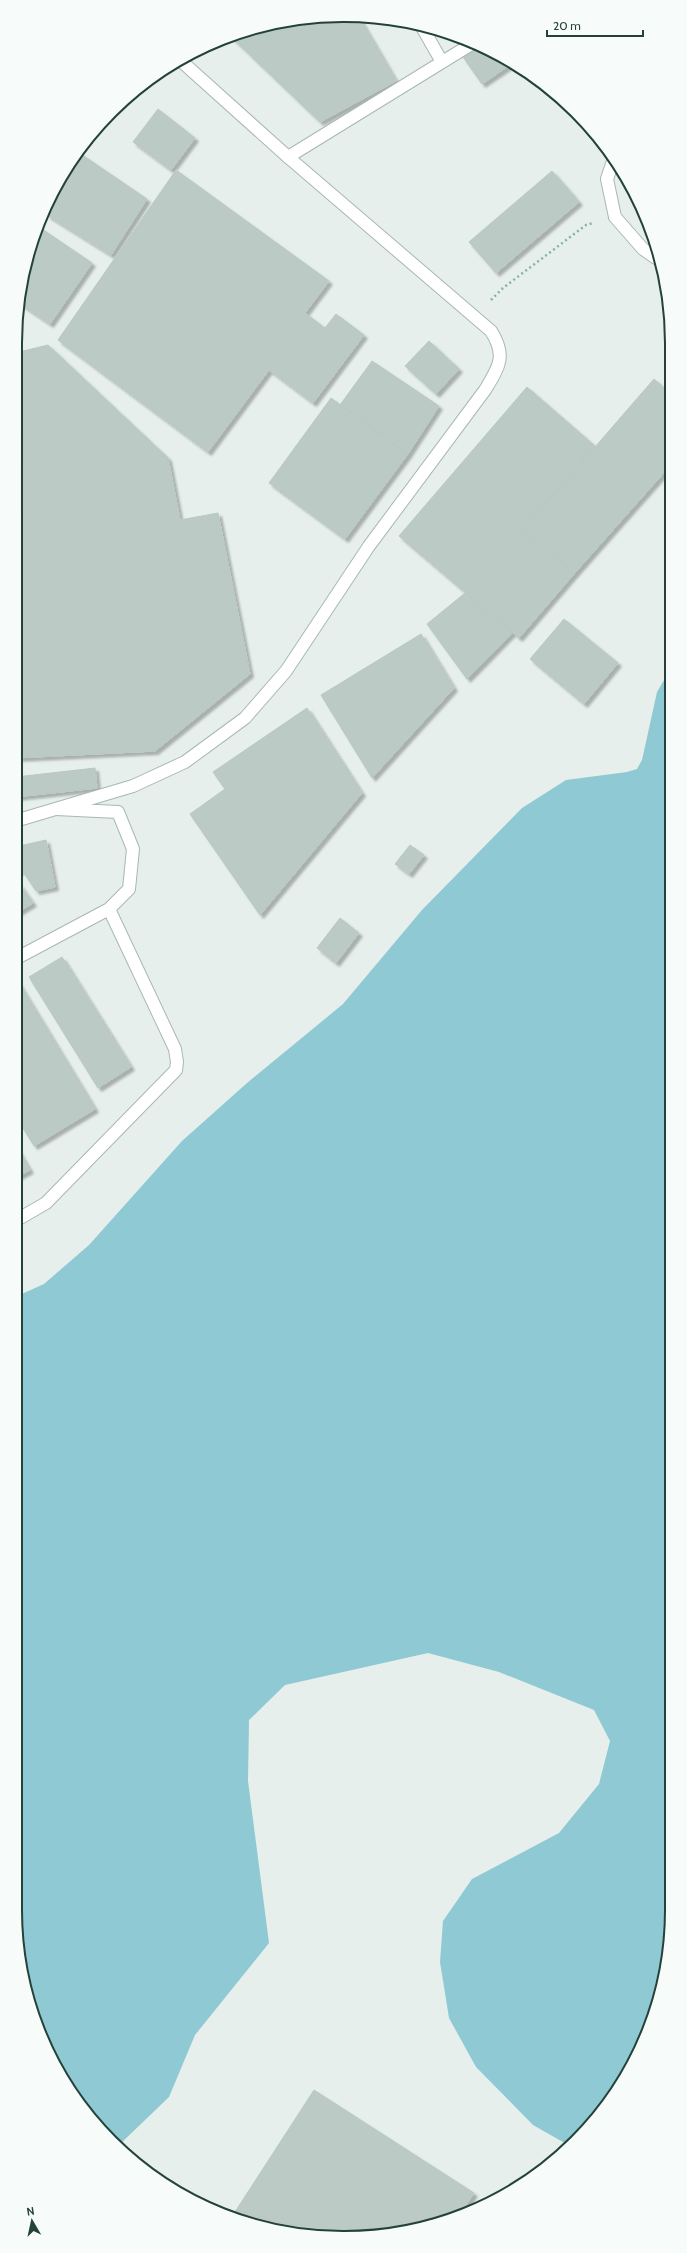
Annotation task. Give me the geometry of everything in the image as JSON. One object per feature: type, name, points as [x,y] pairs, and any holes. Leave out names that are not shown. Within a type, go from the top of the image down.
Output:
[{"type":"street","points":[[426,33],[442,62]]},
{"type":"street","points":[[288,157],[468,46]]},
{"type":"street","points":[[22,819],[133,786],[184,762],[245,718],[286,671],[369,546],[485,390],[497,369],[502,356],[498,342],[491,331],[288,157],[185,64]]},
{"type":"street","points":[[611,166],[607,179],[615,217],[643,249],[653,256]]},
{"type":"street","points":[[22,955],[109,910],[129,889],[134,849],[118,812],[55,809]]},
{"type":"street","points":[[22,1217],[46,1203],[176,1070],[177,1062],[175,1049],[109,910]]},
{"type":"path","points":[[475,318],[503,288],[586,225],[615,217]]},
{"type":"water","points":[[665,678],[665,1910],[659,1972],[641,2033],[611,2088],[599,2105],[564,2143],[533,2125],[476,2067],[449,2018],[440,1962],[443,1921],[472,1879],[559,1833],[599,1784],[610,1741],[594,1710],[499,1672],[428,1653],[285,1685],[249,1720],[248,1781],[269,1943],[195,2035],[169,2097],[122,2142],[88,2105],[76,2088],[55,2052],[46,2033],[33,1993],[25,1951],[22,1910],[22,1294],[44,1284],[89,1245],[182,1141],[247,1083],[343,1004],[422,910],[522,808],[566,780],[627,772],[637,769],[642,760],[657,692]]},
{"type":"building","points":[[344,22],[362,23],[396,81],[320,122],[235,41],[281,28],[302,25]]},
{"type":"building","points":[[473,49],[507,67],[482,84],[463,57]]},
{"type":"building","points":[[158,109],[195,138],[171,170],[133,142]]},
{"type":"building","points":[[83,155],[147,199],[111,255],[48,216],[65,183]]},
{"type":"building","points":[[176,170],[329,281],[305,313],[325,328],[336,314],[364,335],[313,403],[269,370],[208,452],[58,340]]},
{"type":"building","points":[[552,171],[579,202],[496,273],[469,242]]},
{"type":"building","points":[[43,229],[92,263],[50,324],[25,307],[28,281]]},
{"type":"building","points":[[429,341],[459,369],[436,394],[405,366]]},
{"type":"building","points":[[48,345],[168,458],[180,520],[218,513],[250,674],[155,751],[22,758],[22,351]]},
{"type":"building","points":[[372,361],[439,406],[408,454],[340,405]]},
{"type":"building","points":[[654,379],[665,389],[665,472],[574,574],[523,530]]},
{"type":"building","points":[[527,387],[595,446],[523,530],[574,574],[519,638],[399,536]]},
{"type":"building","points":[[331,398],[408,454],[345,539],[269,483]]},
{"type":"building","points":[[465,593],[512,633],[467,679],[427,624]]},
{"type":"building","points":[[564,619],[618,663],[584,704],[530,659]]},
{"type":"building","points":[[421,634],[454,688],[372,778],[321,695]]},
{"type":"building","points":[[307,708],[362,793],[260,915],[190,814],[225,789],[213,772]]},
{"type":"building","points":[[95,768],[97,788],[22,796],[22,776]]},
{"type":"building","points":[[46,840],[55,887],[36,891],[22,870],[22,845]]},
{"type":"building","points":[[410,845],[424,855],[409,874],[395,864]]},
{"type":"building","points":[[22,888],[33,903],[22,910]]},
{"type":"building","points":[[340,918],[359,933],[336,963],[317,948]]},
{"type":"building","points":[[62,957],[131,1067],[98,1088],[29,977]]},
{"type":"building","points":[[22,989],[95,1109],[34,1146],[22,1126]]},
{"type":"building","points":[[22,1157],[30,1170],[22,1174]]},
{"type":"building","points":[[314,2090],[474,2193],[464,2208],[447,2214],[406,2225],[365,2230],[344,2231],[302,2228],[281,2225],[235,2212]]}]
